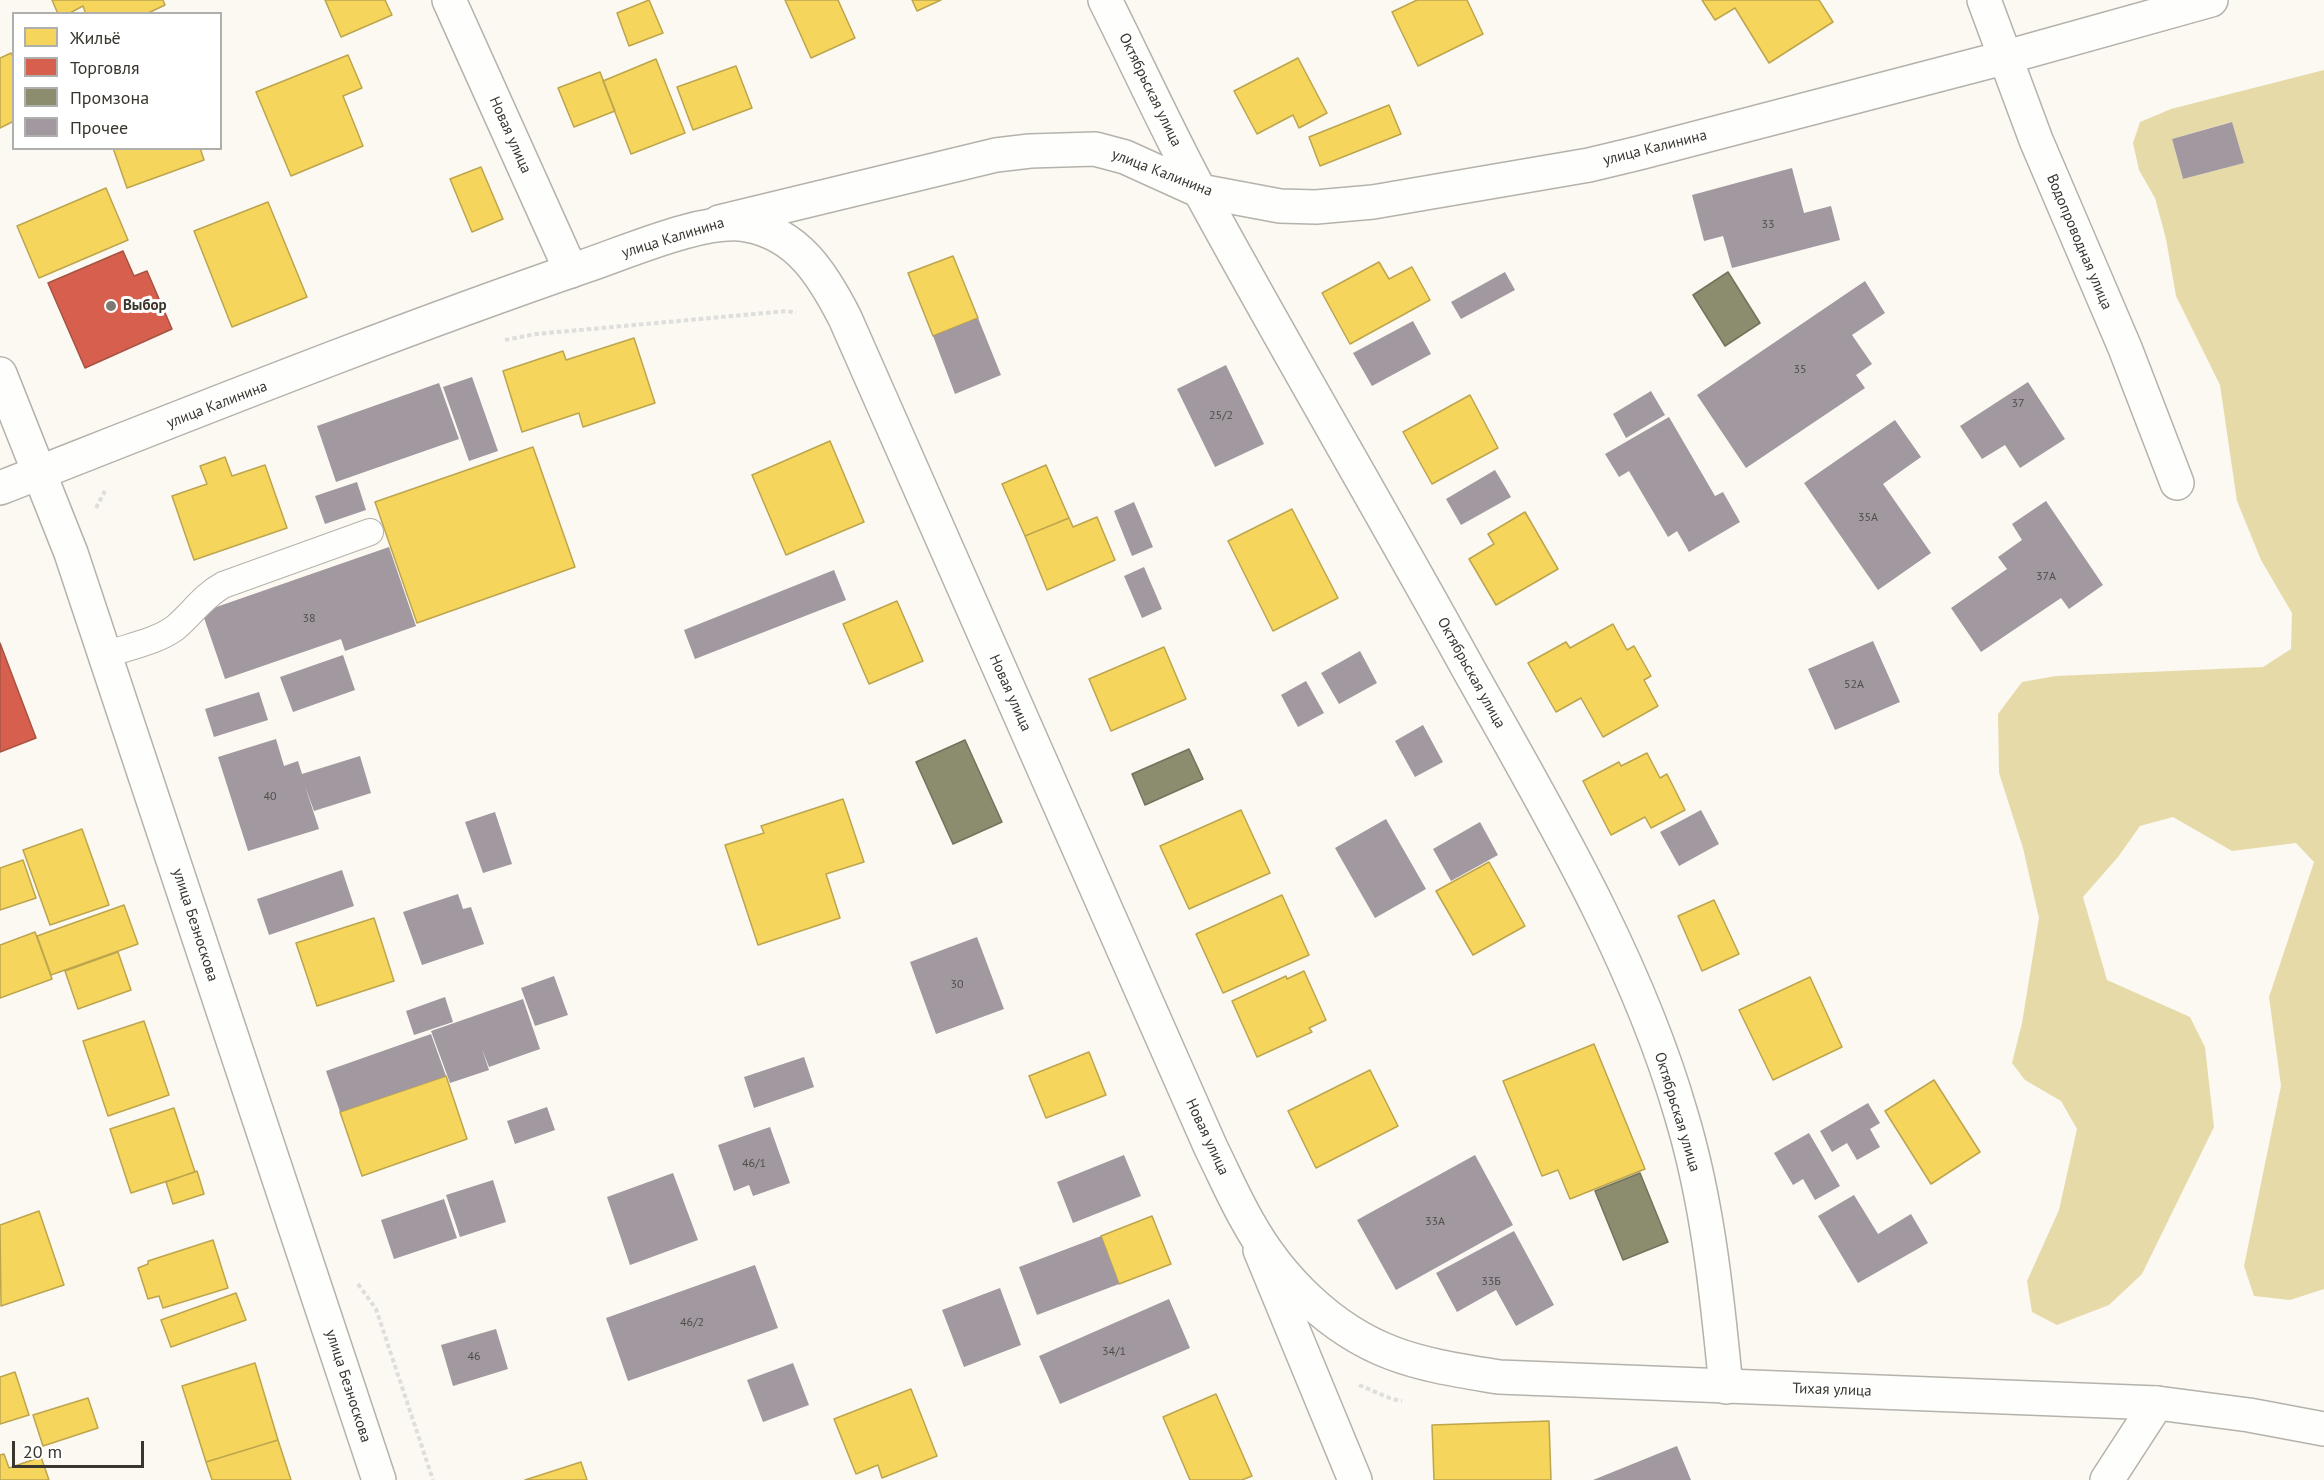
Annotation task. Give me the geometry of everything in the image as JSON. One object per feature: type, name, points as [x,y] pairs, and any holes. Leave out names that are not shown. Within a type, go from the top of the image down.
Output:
[{"type":"street","name":"Новая улица","points":[[449,0],[572,271]]},
{"type":"street","name":"Октябрьская улица","points":[[1105,0],[1200,191],[1552,819],[1625,966],[1657,1043],[1681,1113],[1696,1173],[1714,1270],[1726,1387]]},
{"type":"street","name":"Водопроводная улица","points":[[1984,0],[2003,58],[2125,348],[2177,483]]},
{"type":"street","name":"улица Калинина","points":[[0,488],[572,271],[718,223],[996,155],[1030,151],[1095,149],[1125,157],[1200,191],[1280,206],[1316,207],[1373,202],[1588,165],[2003,58],[2211,0]]},
{"type":"street","name":"Новая улица","points":[[718,223],[746,224],[774,232],[801,250],[835,298],[1202,1126],[1248,1223],[1355,1480]]},
{"type":"street","name":"улица Безноскова","points":[[0,374],[71,553],[379,1480]]},
{"type":"street","name":"Новая улица","points":[[1248,1223],[1285,1275],[1346,1330]]},
{"type":"street","name":"Тихая улица","points":[[1346,1330],[1391,1352],[1444,1368],[1488,1375],[1726,1387],[2157,1403],[2249,1414],[2324,1429]]},
{"type":"street","points":[[2107,1480],[2157,1403]]},
{"type":"lane","points":[[105,655],[158,637],[174,628],[206,595],[223,585],[370,532]]},
{"type":"shaded area","points":[[2324,70],[2324,1289],[2290,1300],[2254,1296],[2244,1266],[2281,1086],[2269,997],[2314,862],[2296,843],[2232,851],[2173,817],[2140,826],[2118,857],[2083,897],[2107,980],[2190,1017],[2205,1047],[2214,1127],[2142,1274],[2109,1305],[2057,1325],[2032,1312],[2027,1281],[2059,1210],[2077,1129],[2061,1101],[2025,1080],[2012,1063],[2022,1023],[2039,918],[2023,848],[1999,773],[1998,714],[2022,682],[2056,676],[2263,667],[2291,649],[2292,613],[2261,560],[2237,501],[2220,385],[2176,296],[2166,239],[2155,198],[2139,170],[2133,143],[2140,122],[2171,109]],"holes":[[[2231,122],[2243,163],[2183,179],[2172,139]]]},
{"type":"building: Жильё","points":[[52,0],[163,0],[165,5],[150,12],[85,12],[83,6],[72,12],[57,12]]},
{"type":"building: Жильё","points":[[325,0],[385,0],[392,15],[341,37]]},
{"type":"building: Жильё","points":[[649,0],[663,33],[629,46],[617,13]]},
{"type":"building: Жильё","points":[[785,0],[838,0],[855,38],[811,58]]},
{"type":"building: Жильё","points":[[912,0],[941,0],[917,11]]},
{"type":"building: Жильё","points":[[1417,0],[1467,0],[1483,34],[1418,66],[1392,12]]},
{"type":"building: Жильё","points":[[1702,0],[1819,0],[1833,22],[1769,63],[1735,8],[1715,20]]},
{"type":"building: Жильё","points":[[11,53],[12,55],[12,122],[0,128],[0,58]]},
{"type":"building: Жильё","points":[[348,55],[362,88],[343,96],[363,146],[291,176],[256,92]]},
{"type":"building: Жильё","points":[[1298,58],[1327,113],[1299,128],[1293,115],[1257,134],[1234,91]]},
{"type":"building: Жильё","points":[[656,59],[685,133],[631,154],[603,81]]},
{"type":"building: Жильё","points":[[736,66],[752,108],[693,130],[677,87]]},
{"type":"building: Жильё","points":[[600,72],[615,111],[574,127],[558,88]]},
{"type":"building: Жильё","points":[[1389,105],[1401,134],[1320,166],[1309,137]]},
{"type":"building: Жильё","points":[[114,150],[201,150],[204,160],[127,188]]},
{"type":"building: Жильё","points":[[481,167],[503,219],[472,232],[450,179]]},
{"type":"building: Жильё","points":[[106,188],[128,240],[39,278],[17,226]]},
{"type":"building: Жильё","points":[[268,202],[307,297],[232,327],[194,231]]},
{"type":"building: Жильё","points":[[953,256],[978,318],[933,336],[908,273]]},
{"type":"building: Жильё","points":[[1379,262],[1389,279],[1412,267],[1430,300],[1350,344],[1322,293]]},
{"type":"building: Жильё","points":[[634,338],[655,403],[583,427],[579,413],[522,432],[503,371],[563,351],[566,360]]},
{"type":"building: Жильё","points":[[1470,395],[1498,448],[1432,484],[1403,432]]},
{"type":"building: Жильё","points":[[830,441],[864,522],[786,555],[752,475]]},
{"type":"building: Жильё","points":[[533,447],[575,567],[417,623],[375,502]]},
{"type":"building: Жильё","points":[[225,457],[232,476],[265,465],[287,528],[194,560],[172,496],[207,484],[200,466]]},
{"type":"building: Жильё","points":[[1046,465],[1069,518],[1025,536],[1002,484]]},
{"type":"building: Жильё","points":[[1292,509],[1338,598],[1273,631],[1228,541]]},
{"type":"building: Жильё","points":[[1525,512],[1558,569],[1496,605],[1469,559],[1494,544],[1488,534]]},
{"type":"building: Жильё","points":[[1097,517],[1115,560],[1047,590],[1025,536],[1069,518],[1073,527]]},
{"type":"building: Жильё","points":[[897,601],[923,661],[869,684],[843,624]]},
{"type":"building: Жильё","points":[[1613,624],[1627,650],[1634,646],[1651,676],[1644,680],[1658,706],[1603,737],[1581,698],[1556,712],[1528,663],[1566,642],[1570,648]]},
{"type":"building: Жильё","points":[[1164,647],[1186,699],[1111,731],[1089,679]]},
{"type":"building: Жильё","points":[[1647,753],[1660,778],[1667,774],[1685,810],[1651,828],[1645,817],[1611,835],[1583,781],[1619,762],[1621,766]]},
{"type":"building: Жильё","points":[[843,799],[864,862],[826,874],[840,918],[758,945],[725,845],[764,833],[761,826]]},
{"type":"building: Жильё","points":[[1241,810],[1270,873],[1189,909],[1160,846]]},
{"type":"building: Жильё","points":[[82,829],[109,905],[50,925],[23,850]]},
{"type":"building: Жильё","points":[[23,860],[36,898],[0,910],[0,868]]},
{"type":"building: Жильё","points":[[1489,862],[1525,926],[1473,955],[1436,891]]},
{"type":"building: Жильё","points":[[1282,895],[1309,955],[1223,993],[1196,934]]},
{"type":"building: Жильё","points":[[1714,900],[1739,954],[1702,971],[1678,916]]},
{"type":"building: Жильё","points":[[124,905],[138,944],[51,975],[37,936]]},
{"type":"building: Жильё","points":[[374,918],[394,981],[317,1006],[296,943]]},
{"type":"building: Жильё","points":[[35,932],[52,979],[0,998],[0,945]]},
{"type":"building: Жильё","points":[[118,952],[131,990],[78,1009],[65,971]]},
{"type":"building: Жильё","points":[[1304,971],[1326,1020],[1309,1028],[1312,1032],[1257,1057],[1232,1001],[1286,976],[1287,979]]},
{"type":"building: Жильё","points":[[1810,977],[1842,1047],[1773,1080],[1739,1010]]},
{"type":"building: Жильё","points":[[144,1021],[169,1095],[108,1116],[83,1041]]},
{"type":"building: Жильё","points":[[1594,1044],[1645,1169],[1570,1199],[1558,1170],[1542,1176],[1503,1081]]},
{"type":"building: Жильё","points":[[1089,1052],[1106,1095],[1046,1118],[1029,1076]]},
{"type":"building: Жильё","points":[[1370,1070],[1398,1126],[1316,1168],[1288,1111]]},
{"type":"building: Жильё","points":[[446,1076],[467,1139],[362,1176],[340,1112]]},
{"type":"building: Жильё","points":[[1934,1080],[1980,1152],[1931,1184],[1885,1111]]},
{"type":"building: Жильё","points":[[174,1108],[195,1172],[131,1193],[110,1129]]},
{"type":"building: Жильё","points":[[197,1171],[204,1194],[173,1204],[166,1182]]},
{"type":"building: Жильё","points":[[39,1211],[64,1285],[1,1306],[0,1225]]},
{"type":"building: Жильё","points":[[1152,1216],[1171,1264],[1119,1284],[1101,1236]]},
{"type":"building: Жильё","points":[[213,1240],[228,1288],[163,1308],[159,1296],[148,1299],[138,1268],[148,1264],[148,1261]]},
{"type":"building: Жильё","points":[[236,1293],[246,1320],[171,1347],[161,1320]]},
{"type":"building: Жильё","points":[[255,1363],[278,1440],[206,1462],[182,1386]]},
{"type":"building: Жильё","points":[[15,1372],[29,1415],[0,1424],[0,1377]]},
{"type":"building: Жильё","points":[[911,1389],[937,1456],[882,1478],[878,1465],[856,1474],[834,1419]]},
{"type":"building: Жильё","points":[[1216,1394],[1252,1476],[1242,1480],[1190,1480],[1163,1417]]},
{"type":"building: Жильё","points":[[88,1398],[98,1428],[43,1446],[33,1415]]},
{"type":"building: Жильё","points":[[1549,1421],[1551,1480],[1434,1480],[1432,1425]]},
{"type":"building: Жильё","points":[[278,1440],[291,1480],[212,1480],[206,1462]]},
{"type":"building: Жильё","points":[[4,1454],[9,1468],[41,1457],[49,1480],[0,1480],[0,1455]]},
{"type":"building: Жильё","points":[[581,1462],[587,1480],[525,1480]]},
{"type":"building: Торговля","name":"Выбор","points":[[123,251],[134,276],[147,271],[172,329],[85,368],[48,283]]},
{"type":"building: Торговля","points":[[0,643],[36,738],[0,752]]},
{"type":"building: Промзона","points":[[1728,272],[1760,323],[1725,346],[1693,295]]},
{"type":"building: Промзона","points":[[965,740],[1002,822],[953,844],[916,762]]},
{"type":"building: Промзона","points":[[1189,749],[1203,779],[1145,805],[1132,774]]},
{"type":"building: Промзона","points":[[1640,1173],[1668,1242],[1623,1260],[1595,1191]]},
{"type":"building: Прочее","points":[[2232,122],[2244,163],[2183,179],[2172,139]]},
{"type":"building: Прочее","points":[[1792,168],[1804,213],[1831,206],[1840,240],[1732,268],[1723,236],[1704,241],[1692,195]]},
{"type":"building: Прочее","points":[[1505,272],[1515,290],[1461,319],[1451,302]]},
{"type":"building: Прочее","points":[[1865,281],[1885,313],[1852,335],[1872,364],[1856,375],[1865,388],[1746,468],[1697,395]]},
{"type":"building: Прочее","points":[[978,318],[1001,375],[955,394],[933,336]]},
{"type":"building: Прочее","points":[[1413,321],[1431,354],[1372,386],[1353,353]]},
{"type":"building: Прочее","points":[[1226,365],[1264,444],[1215,467],[1177,389]]},
{"type":"building: Прочее","points":[[472,377],[498,451],[469,461],[443,387]]},
{"type":"building: Прочее","points":[[2028,382],[2065,439],[2020,468],[2005,445],[1982,459],[1960,426]]},
{"type":"building: Прочее","points":[[439,383],[459,439],[336,482],[317,426]]},
{"type":"building: Прочее","points":[[1651,391],[1665,415],[1626,438],[1613,414]]},
{"type":"building: Прочее","points":[[1669,417],[1715,496],[1723,492],[1740,522],[1689,552],[1677,531],[1668,537],[1629,471],[1619,477],[1605,454]]},
{"type":"building: Прочее","points":[[1895,420],[1921,457],[1883,484],[1931,553],[1878,590],[1804,483]]},
{"type":"building: Прочее","points":[[1495,470],[1511,497],[1461,525],[1446,499]]},
{"type":"building: Прочее","points":[[357,482],[366,510],[325,524],[315,496]]},
{"type":"building: Прочее","points":[[2046,501],[2103,585],[2069,609],[2061,598],[1981,652],[1951,608],[2007,569],[1998,557],[2022,540],[2012,524]]},
{"type":"building: Прочее","points":[[1134,502],[1153,547],[1132,556],[1114,511]]},
{"type":"building: Прочее","points":[[389,547],[416,626],[345,651],[341,639],[225,679],[202,612]]},
{"type":"building: Прочее","points":[[1144,567],[1162,609],[1142,618],[1124,576]]},
{"type":"building: Прочее","points":[[834,570],[846,600],[695,659],[684,630]]},
{"type":"building: Прочее","points":[[1873,641],[1900,702],[1835,730],[1808,669]]},
{"type":"building: Прочее","points":[[1360,651],[1377,683],[1339,704],[1321,673]]},
{"type":"building: Прочее","points":[[343,655],[355,690],[293,712],[280,677]]},
{"type":"building: Прочее","points":[[1306,681],[1324,713],[1298,727],[1281,695]]},
{"type":"building: Прочее","points":[[259,692],[268,720],[214,737],[205,709]]},
{"type":"building: Прочее","points":[[1423,725],[1443,762],[1415,777],[1395,741]]},
{"type":"building: Прочее","points":[[276,739],[284,766],[298,761],[302,774],[360,756],[371,793],[314,811],[305,786],[319,829],[248,851],[218,757]]},
{"type":"building: Прочее","points":[[1701,810],[1719,844],[1679,866],[1660,832]]},
{"type":"building: Прочее","points":[[495,812],[512,864],[483,873],[465,822]]},
{"type":"building: Прочее","points":[[1386,819],[1426,889],[1375,918],[1335,848]]},
{"type":"building: Прочее","points":[[1480,822],[1498,855],[1451,881],[1433,849]]},
{"type":"building: Прочее","points":[[342,870],[354,906],[269,935],[257,899]]},
{"type":"building: Прочее","points":[[458,894],[463,909],[471,907],[484,944],[422,965],[403,912]]},
{"type":"building: Прочее","points":[[977,937],[1004,1009],[936,1034],[910,962]]},
{"type":"building: Прочее","points":[[554,976],[568,1015],[535,1026],[521,988]]},
{"type":"building: Прочее","points":[[445,997],[453,1022],[414,1035],[406,1011]]},
{"type":"building: Прочее","points":[[523,999],[540,1049],[489,1067],[482,1049],[489,1070],[450,1083],[431,1031]]},
{"type":"building: Прочее","points":[[431,1034],[446,1076],[340,1112],[326,1071]]},
{"type":"building: Прочее","points":[[804,1057],[814,1087],[754,1108],[744,1077]]},
{"type":"building: Прочее","points":[[1868,1103],[1880,1123],[1870,1129],[1880,1147],[1857,1160],[1847,1143],[1832,1152],[1820,1131]]},
{"type":"building: Прочее","points":[[547,1107],[555,1130],[515,1144],[507,1121]]},
{"type":"building: Прочее","points":[[770,1127],[790,1183],[753,1196],[749,1185],[734,1191],[718,1145]]},
{"type":"building: Прочее","points":[[1809,1133],[1840,1186],[1815,1200],[1803,1179],[1793,1185],[1774,1153]]},
{"type":"building: Прочее","points":[[1124,1155],[1141,1196],[1073,1223],[1057,1182]]},
{"type":"building: Прочее","points":[[1475,1155],[1513,1225],[1396,1290],[1357,1220]]},
{"type":"building: Прочее","points":[[673,1173],[698,1240],[630,1265],[607,1197]]},
{"type":"building: Прочее","points":[[493,1180],[506,1222],[460,1237],[446,1195]]},
{"type":"building: Прочее","points":[[1854,1195],[1878,1234],[1911,1214],[1928,1243],[1858,1283],[1818,1216]]},
{"type":"building: Прочее","points":[[444,1199],[457,1238],[394,1259],[381,1220]]},
{"type":"building: Прочее","points":[[1514,1231],[1554,1305],[1516,1326],[1496,1290],[1457,1312],[1436,1273]]},
{"type":"building: Прочее","points":[[1101,1236],[1119,1284],[1037,1315],[1019,1267]]},
{"type":"building: Прочее","points":[[755,1265],[778,1328],[628,1381],[606,1318]]},
{"type":"building: Прочее","points":[[1000,1288],[1021,1345],[964,1367],[942,1310]]},
{"type":"building: Прочее","points":[[1169,1299],[1190,1348],[1060,1404],[1039,1356]]},
{"type":"building: Прочее","points":[[496,1329],[508,1369],[453,1386],[441,1345]]},
{"type":"building: Прочее","points":[[793,1363],[809,1405],[763,1422],[747,1380]]},
{"type":"building: Прочее","points":[[1677,1446],[1691,1480],[1593,1480]]},
{"type":"place","name":"Выбор","points":[[111,306]]}]
